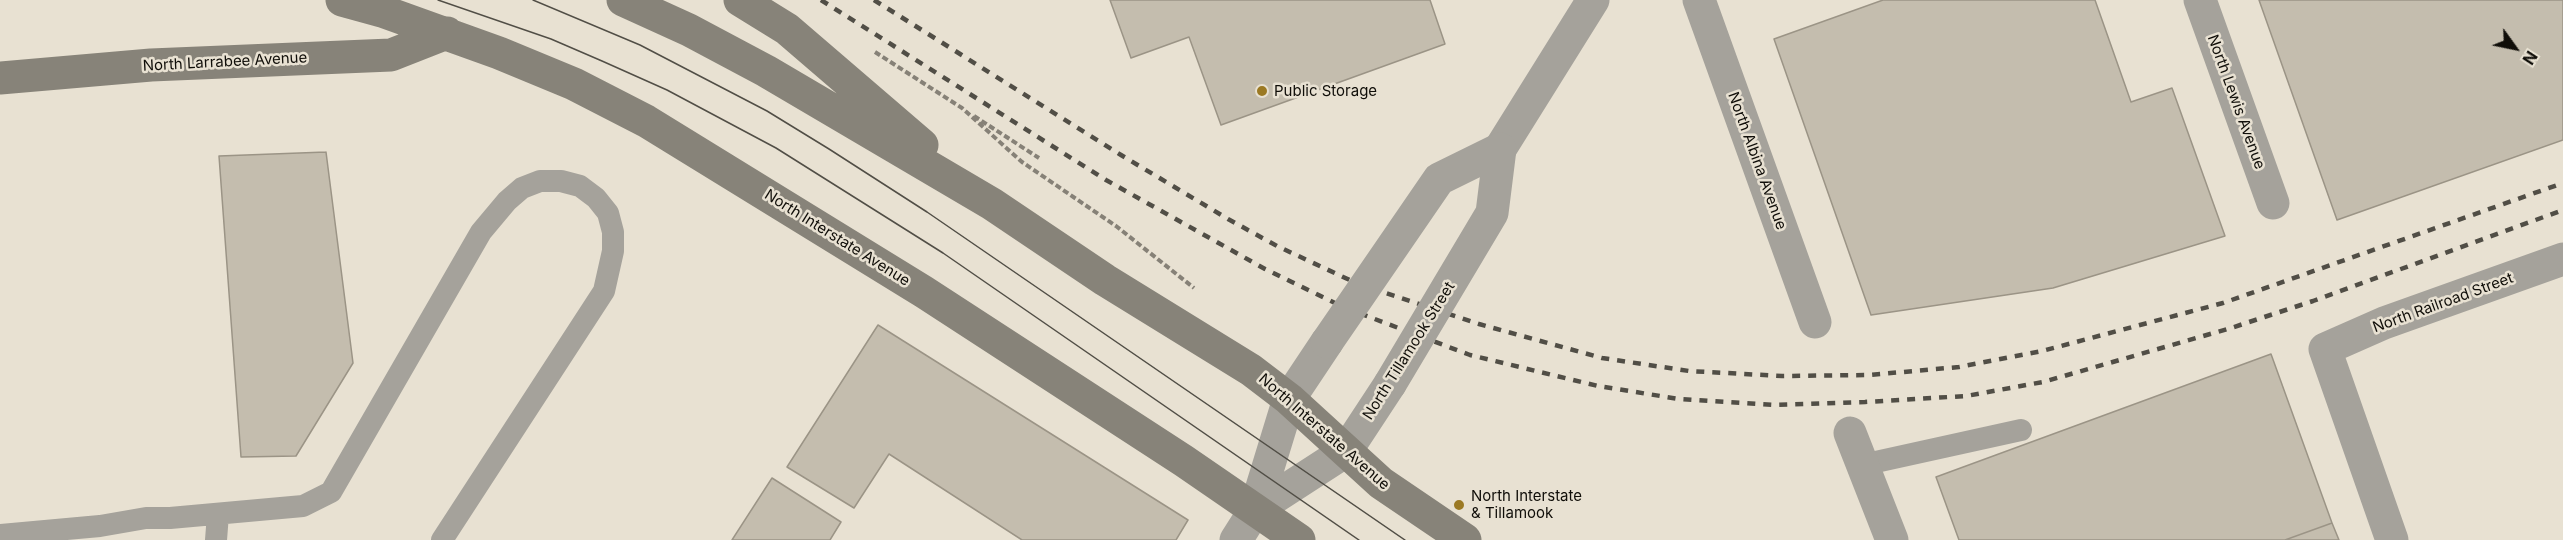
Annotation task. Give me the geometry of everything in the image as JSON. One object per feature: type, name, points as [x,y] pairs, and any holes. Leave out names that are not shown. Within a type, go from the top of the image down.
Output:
[{"type":"street","name":"North Interstate Avenue","points":[[342,0],[447,33],[574,84],[645,121],[924,292],[1299,540]]},
{"type":"street","name":"North Interstate Avenue","points":[[623,0],[689,30],[766,70],[992,204],[1105,280],[1251,370],[1289,399],[1382,483],[1465,540]]},
{"type":"street","points":[[740,0],[787,29],[992,204]]},
{"type":"street","name":"North Tillamook Street","points":[[1255,510],[1346,451],[1390,384],[1492,213],[1500,148],[1593,0]]},
{"type":"street","name":"North Lewis Avenue","points":[[2200,0],[2272,203]]},
{"type":"street","name":"North Albina Avenue","points":[[1706,2],[1815,322]]},
{"type":"street","name":"North Larrabee Avenue","points":[[0,78],[151,65],[391,55],[447,33]]},
{"type":"street","name":"North Tillamook Street","points":[[1236,540],[1255,510],[1289,399],[1327,342],[1438,179],[1500,148]]},
{"type":"street","name":"North Railroad Street","points":[[2392,540],[2325,349],[2384,323],[2563,259]]},
{"type":"street","points":[[1850,433],[1892,540]]},
{"type":"lane","points":[[0,535],[100,526],[147,518],[303,506],[331,492],[481,232],[507,201],[522,188],[540,181],[561,181],[580,186],[596,198],[608,213],[614,232],[614,251],[604,291],[442,540]]},
{"type":"lane","points":[[1862,465],[2021,430]]},
{"type":"lane","points":[[216,540],[218,514]]},
{"type":"path","points":[[873,51],[1039,158]]},
{"type":"path","points":[[962,108],[1022,162],[1116,226],[1200,293]]},
{"type":"building","name":"Public Storage","points":[[1110,0],[1430,0],[1445,44],[1221,125],[1189,37],[1131,58]]},
{"type":"building","points":[[1883,0],[2095,0],[2131,102],[2172,88],[2225,236],[2053,288],[1871,315],[1774,39]]},
{"type":"building","points":[[2259,0],[2563,0],[2563,140],[2337,220]]},
{"type":"building","points":[[326,152],[353,363],[296,456],[241,457],[219,156]]},
{"type":"building","points":[[878,325],[1188,520],[1176,540],[1022,540],[889,454],[854,508],[787,467]]},
{"type":"building","points":[[2271,354],[2332,523],[2285,540],[1959,540],[1936,477]]},
{"type":"building","points":[[772,478],[841,522],[830,540],[732,540]]},
{"type":"building","points":[[2332,523],[2339,540],[2285,540]]},
{"type":"tram line","points":[[438,0],[551,39],[602,61],[667,90],[776,148],[943,253],[1359,540]]},
{"type":"tram line","points":[[533,0],[640,45],[767,111],[829,149],[927,212],[1405,540]]},
{"type":"railway","points":[[821,0],[1106,180],[1265,269],[1343,307],[1470,355],[1598,386],[1679,399],[1775,405],[1865,402],[1966,396],[2043,382],[2231,328],[2313,301],[2563,210]]},
{"type":"railway","points":[[874,0],[1121,155],[1228,219],[1277,246],[1356,283],[1479,324],[1602,358],[1689,371],[1782,376],[1869,375],[1959,367],[2042,351],[2223,303],[2563,183]]},
{"type":"place","name":"Public Storage","points":[[1262,91]]},
{"type":"place","name":"North Interstate & Tillamook","points":[[1459,505]]}]
